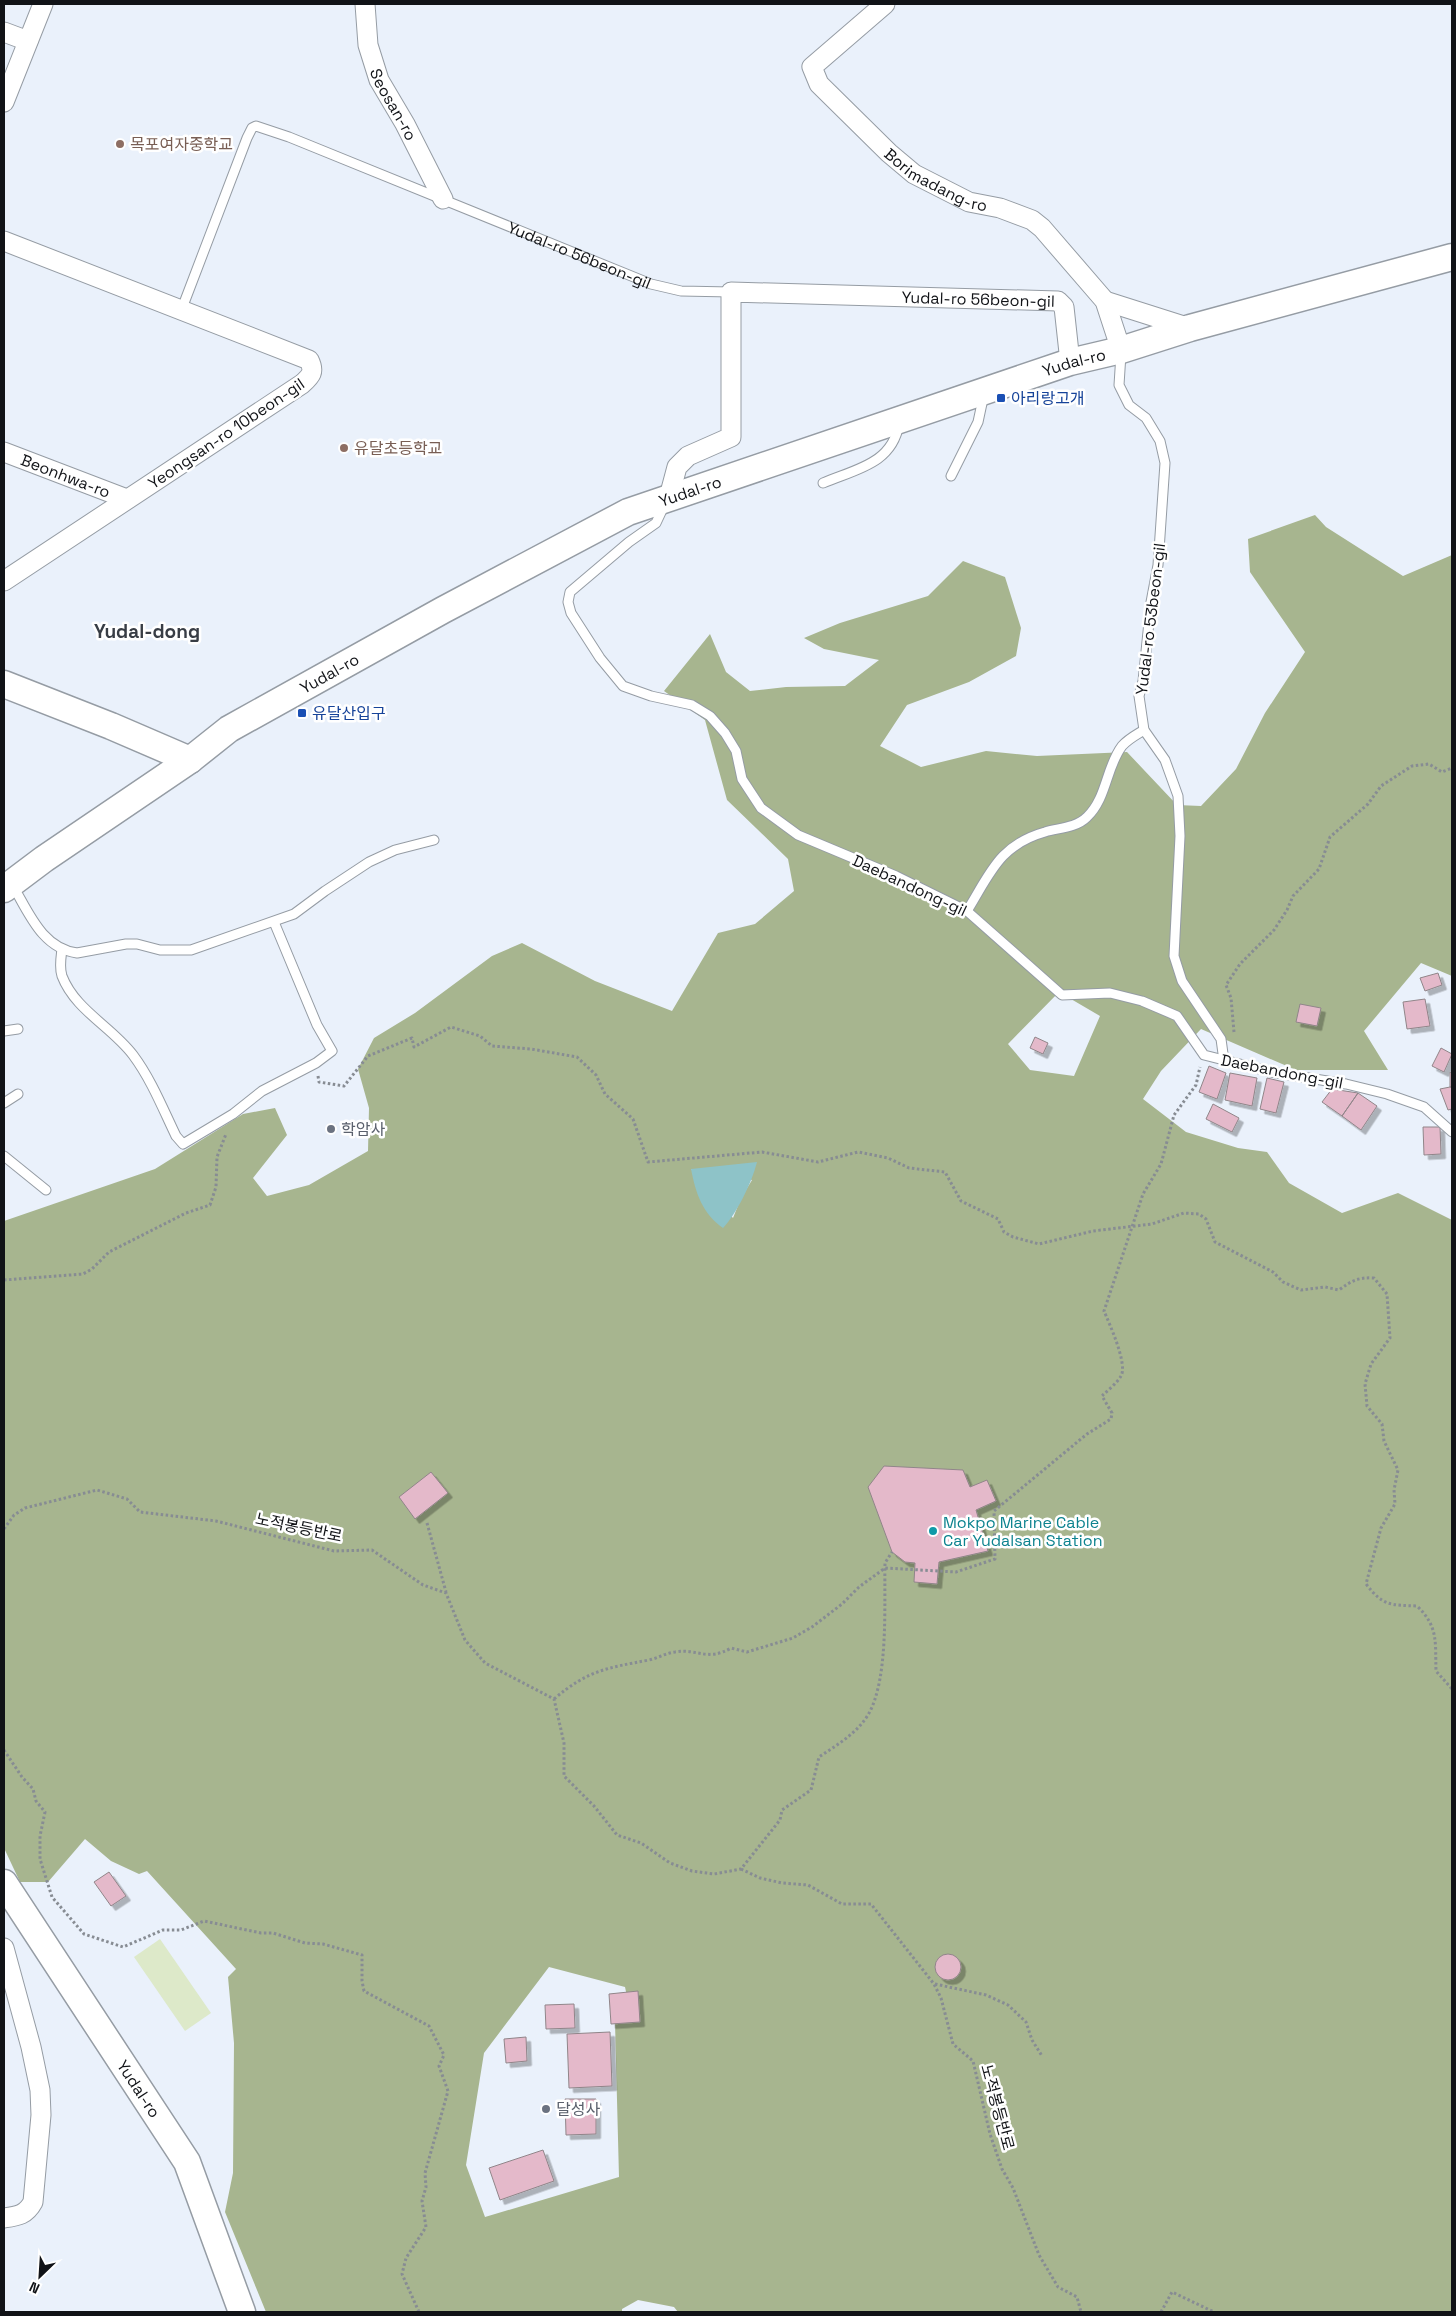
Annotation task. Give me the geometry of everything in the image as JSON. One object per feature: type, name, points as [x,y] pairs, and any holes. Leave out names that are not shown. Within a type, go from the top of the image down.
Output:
[{"type":"street","points":[[4,102],[43,4]]},
{"type":"street","name":"Seosan-ro","points":[[365,4],[368,45],[379,80],[405,124],[443,199]]},
{"type":"street","name":"Borimadang-ro","points":[[885,4],[812,67],[819,84],[889,154],[914,174],[968,202],[1000,208],[1032,220],[1057,244],[1105,301],[1121,350]]},
{"type":"street","points":[[4,32],[28,41]]},
{"type":"street","name":"Yeongsan-ro 10beon-gil","points":[[4,241],[309,360],[312,374],[302,384],[4,581]]},
{"type":"street","name":"Yudal-ro","points":[[7,886],[190,760],[229,729],[443,610],[628,512],[1070,362],[1121,350],[1190,328],[1452,257]]},
{"type":"street","points":[[669,497],[677,467],[688,456],[731,437],[730,292]]},
{"type":"street","name":"Yudal-ro 56beon-gil","points":[[730,292],[1058,301],[1064,308],[1070,362]]},
{"type":"street","points":[[1105,301],[1190,328]]},
{"type":"street","name":"Beonhwa-ro","points":[[4,452],[127,499]]},
{"type":"street","points":[[4,684],[111,726],[190,760]]},
{"type":"street","name":"Yudal-ro","points":[[6,1892],[188,2162],[242,2312]]},
{"type":"street","points":[[4,1948],[31,2047],[40,2090],[41,2115],[33,2202],[29,2210],[22,2215],[4,2218]]},
{"type":"lane","name":"Yudal-ro 56beon-gil","points":[[181,311],[246,138],[252,128],[256,126],[443,199],[651,284],[681,290],[730,292]]},
{"type":"lane","name":"Yudal-ro 53beon-gil","points":[[1121,350],[1119,386],[1128,405],[1146,418],[1160,441],[1164,463],[1158,565],[1151,602],[1143,681],[1139,696],[1144,730],[1165,760],[1178,796],[1180,836],[1174,956],[1182,981],[1221,1039],[1224,1061]]},
{"type":"lane","points":[[951,476],[978,422],[985,391]]},
{"type":"lane","points":[[823,484],[884,456],[897,436],[900,419]]},
{"type":"lane","name":"Daebandong-gil","points":[[669,497],[656,523],[629,542],[570,592],[568,602],[571,613],[600,658],[623,686],[651,696],[692,705],[710,716],[725,733],[736,750],[742,779],[761,808],[798,835],[896,876],[968,911],[1062,995],[1110,993],[1142,1001],[1177,1016],[1203,1054],[1271,1072],[1346,1084],[1387,1094],[1424,1107],[1452,1132]]},
{"type":"lane","points":[[968,911],[997,861],[1016,843],[1044,832],[1068,827],[1087,818],[1101,797],[1115,758],[1123,745],[1144,730]]},
{"type":"lane","points":[[7,886],[40,932],[49,941],[62,949],[76,953],[137,944],[160,950],[191,950],[274,922],[302,910],[325,891],[369,862],[396,850],[434,840]]},
{"type":"lane","points":[[62,949],[61,970],[68,986],[81,1004],[132,1054],[145,1073],[176,1136],[183,1144],[233,1114],[262,1091],[316,1063],[332,1051],[314,1016],[274,922]]},
{"type":"lane","points":[[4,1031],[18,1029]]},
{"type":"lane","points":[[4,1103],[18,1094]]},
{"type":"lane","points":[[4,1156],[46,1190]]},
{"type":"path","points":[[1234,1035],[1231,998],[1226,985],[1240,964],[1274,930],[1287,910],[1293,896],[1319,869],[1330,837],[1368,804],[1381,786],[1412,766],[1429,764],[1442,772],[1452,768]]},
{"type":"path","points":[[316,1063],[319,1082],[344,1086],[368,1056],[412,1038],[414,1047],[451,1027],[480,1036],[492,1046],[531,1049],[577,1057],[596,1075],[605,1094],[633,1119],[648,1162],[762,1152],[818,1162],[858,1152],[888,1158],[909,1168],[945,1172],[961,1201],[998,1219],[1004,1232],[1013,1237],[1040,1244],[1093,1231],[1152,1224],[1184,1214],[1199,1214],[1206,1219],[1215,1242],[1273,1272],[1283,1282],[1300,1290],[1326,1287],[1339,1290],[1352,1280],[1361,1277],[1374,1278],[1388,1294],[1390,1338],[1371,1364],[1365,1384],[1366,1406],[1382,1424],[1384,1442],[1398,1470],[1394,1490],[1395,1504],[1381,1528],[1366,1584],[1376,1597],[1387,1605],[1417,1606],[1429,1618],[1434,1634],[1436,1671],[1452,1689]]},
{"type":"path","points":[[554,1699],[574,1682],[592,1673],[622,1664],[651,1659],[675,1651],[718,1655],[730,1648],[747,1652],[793,1638],[812,1627],[842,1604],[859,1587],[885,1568],[956,1572],[995,1559],[994,1511],[1057,1461],[1087,1434],[1111,1419],[1112,1413],[1102,1396],[1122,1375],[1123,1367],[1104,1310],[1143,1194],[1161,1164],[1174,1115],[1196,1085],[1203,1054]]},
{"type":"path","points":[[4,1280],[83,1274],[92,1269],[109,1252],[186,1214],[210,1205],[216,1187],[217,1157],[233,1114]]},
{"type":"path","name":"노적봉등반로","points":[[4,1529],[14,1515],[25,1508],[97,1490],[127,1499],[140,1512],[216,1522],[334,1551],[372,1550],[423,1585],[446,1593]]},
{"type":"path","points":[[427,1523],[446,1593],[465,1640],[485,1664],[554,1699]]},
{"type":"path","points":[[554,1699],[564,1743],[564,1776],[594,1806],[617,1835],[641,1843],[670,1863],[692,1871],[714,1874],[741,1869],[780,1820],[782,1810],[811,1790],[818,1757],[852,1735],[868,1715],[874,1699],[882,1657],[885,1563],[892,1552]]},
{"type":"path","points":[[4,1750],[22,1777],[33,1789],[36,1801],[45,1812],[40,1836],[40,1859],[52,1897],[84,1934],[123,1947],[163,1930],[181,1930],[204,1921],[261,1933],[273,1933],[304,1943],[324,1944],[362,1955],[364,1991],[429,2026],[444,2055],[440,2066],[448,2091],[425,2173],[426,2187],[422,2201],[426,2227],[406,2258],[402,2274],[419,2312]]},
{"type":"path","name":"노적봉등반로","points":[[741,1869],[760,1878],[782,1883],[808,1885],[842,1904],[872,1904],[934,1984],[941,1998],[952,2044],[973,2061],[990,2134],[1002,2169],[1013,2188],[1039,2255],[1058,2287],[1077,2297],[1081,2312]]},
{"type":"path","points":[[934,1984],[986,1995],[1008,2005],[1026,2022],[1032,2040],[1042,2056]]},
{"type":"path","points":[[1161,2312],[1172,2292],[1214,2312]]},
{"type":"green space","points":[[1315,515],[1326,527],[1403,576],[1452,555],[1452,976],[1421,963],[1364,1031],[1388,1070],[1296,1070],[1201,1029],[1161,1071],[1143,1099],[1186,1132],[1238,1148],[1267,1152],[1289,1183],[1342,1213],[1398,1193],[1452,1220],[1452,2312],[678,2312],[674,2307],[638,2300],[622,2309],[622,2312],[266,2312],[225,2212],[233,2173],[234,2043],[228,1977],[236,1969],[147,1871],[139,1874],[111,1861],[85,1839],[48,1882],[20,1882],[4,1848],[4,1221],[155,1169],[243,1114],[275,1108],[287,1135],[253,1178],[267,1196],[309,1185],[368,1151],[369,1108],[358,1069],[374,1038],[415,1013],[492,956],[522,943],[595,981],[672,1011],[718,933],[755,924],[794,891],[788,859],[727,800],[705,720],[664,691],[710,634],[726,672],[750,691],[786,687],[845,686],[879,660],[824,649],[804,638],[840,623],[928,596],[963,561],[1005,577],[1021,628],[1016,656],[969,682],[907,705],[880,746],[921,767],[986,751],[1037,756],[1127,752],[1177,805],[1201,806],[1236,769],[1265,713],[1305,652],[1250,572],[1248,539]],"holes":[[[1059,992],[1100,1016],[1074,1076],[1030,1070],[1008,1044]],[[691,1169],[752,1180],[741,1198],[733,1218]],[[549,1967],[625,1987],[629,2006],[615,2022],[619,2177],[485,2217],[466,2165],[484,2053]]]},
{"type":"green space","points":[[160,1939],[211,2013],[185,2031],[134,1957]]},
{"type":"water","points":[[757,1162],[752,1179],[743,1197],[734,1214],[723,1228],[710,1216],[701,1202],[691,1169]]},
{"type":"building","points":[[1438,973],[1442,985],[1425,991],[1420,978]]},
{"type":"building","points":[[1425,999],[1430,1026],[1407,1029],[1403,1002]]},
{"type":"building","points":[[1300,1004],[1321,1008],[1317,1026],[1296,1022]]},
{"type":"building","points":[[1035,1037],[1048,1043],[1043,1054],[1030,1048]]},
{"type":"building","points":[[1441,1048],[1452,1054],[1444,1072],[1432,1066]]},
{"type":"building","points":[[1209,1066],[1226,1073],[1217,1099],[1199,1092]]},
{"type":"building","points":[[1450,1072],[1452,1073],[1452,1087],[1450,1087]]},
{"type":"building","points":[[1230,1073],[1257,1078],[1252,1106],[1225,1100]]},
{"type":"building","points":[[1267,1078],[1284,1082],[1276,1113],[1260,1109]]},
{"type":"building","points":[[1452,1087],[1452,1109],[1448,1110],[1440,1089]]},
{"type":"building","points":[[1332,1089],[1358,1093],[1342,1116],[1322,1102]]},
{"type":"building","points":[[1358,1093],[1377,1106],[1361,1130],[1342,1116]]},
{"type":"building","points":[[1213,1104],[1239,1118],[1232,1132],[1206,1119]]},
{"type":"building","points":[[1423,1127],[1440,1127],[1441,1154],[1424,1155]]},
{"type":"building","name":"Mokpo Marine Cable Car Yudalsan Station","points":[[884,1466],[963,1470],[970,1487],[987,1480],[996,1501],[976,1510],[988,1551],[939,1562],[937,1584],[914,1582],[915,1563],[905,1562],[892,1552],[868,1487]]},
{"type":"building","points":[[431,1472],[448,1493],[415,1519],[399,1497]]},
{"type":"building","points":[[109,1872],[126,1896],[111,1906],[94,1882]]},
{"type":"building","points":[[948,1954],[957,1958],[961,1967],[957,1976],[948,1980],[939,1976],[935,1967],[939,1958]]},
{"type":"building","points":[[638,1991],[640,2022],[611,2024],[609,1994]]},
{"type":"building","points":[[574,2004],[575,2028],[546,2029],[545,2005]]},
{"type":"building","points":[[610,2032],[612,2086],[569,2088],[567,2034]]},
{"type":"building","points":[[526,2037],[527,2061],[506,2063],[504,2039]]},
{"type":"building","points":[[565,2099],[596,2099],[596,2134],[566,2135]]},
{"type":"building","points":[[543,2150],[554,2181],[500,2200],[489,2168]]},
{"type":"place","name":"목포여자중학교","points":[[120,144]]},
{"type":"place","name":"아리랑고개","points":[[1001,398]]},
{"type":"place","name":"유달초등학교","points":[[344,448]]},
{"type":"place","name":"유달산입구","points":[[302,713]]},
{"type":"place","name":"학암사","points":[[331,1129]]},
{"type":"place","name":"Mokpo Marine Cable Car Yudalsan Station","points":[[933,1531]]},
{"type":"place","name":"달성사","points":[[546,2109]]},
{"type":"district","name":"Yudal-dong","points":[[147,631]]}]
